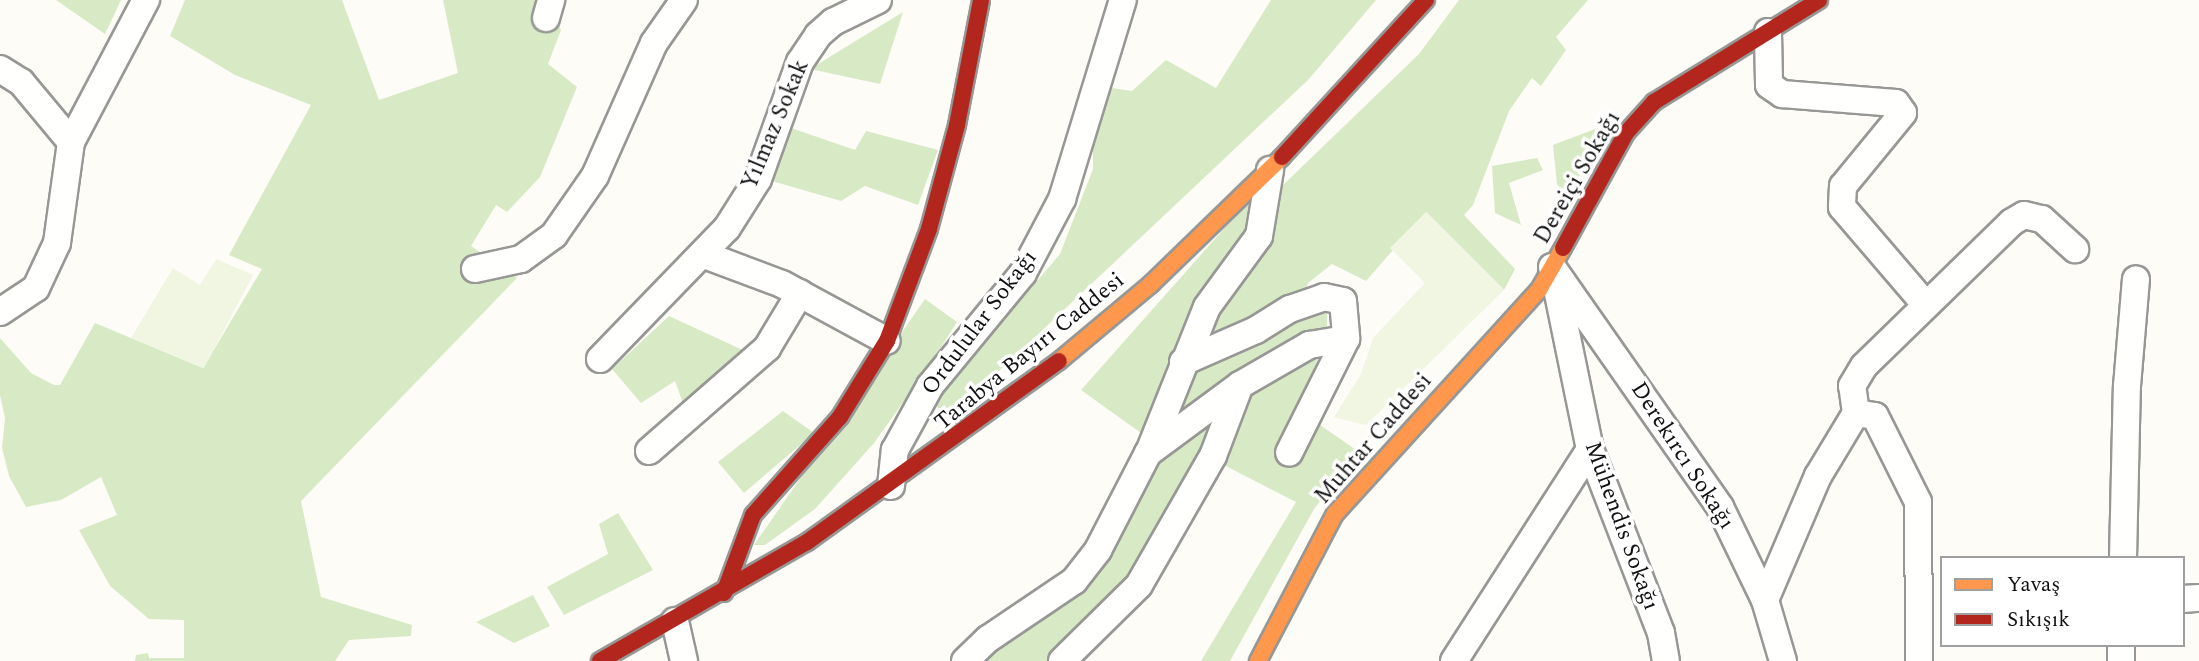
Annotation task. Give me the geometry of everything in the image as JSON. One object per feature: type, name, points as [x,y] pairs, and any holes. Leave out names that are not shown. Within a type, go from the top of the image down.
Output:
[{"type":"street","points":[[0,312],[36,288],[57,243],[71,142],[146,0]]},
{"type":"street","points":[[475,269],[522,259],[554,235],[595,176],[654,43],[684,0]]},
{"type":"street","name":"Yılmaz Sokak","points":[[600,359],[727,228],[758,179],[800,62],[818,35],[833,22],[878,0]]},
{"type":"street","points":[[724,593],[753,514],[840,417],[887,341],[929,229],[957,125],[981,0]]},
{"type":"street","name":"Ordulular Sokağı","points":[[891,486],[895,450],[930,386],[1023,273],[1062,199],[1123,0]]},
{"type":"street","name":"Tarabya Bayırı Caddesi","points":[[608,660],[724,593],[891,486],[1079,346],[1270,170],[1426,0]]},
{"type":"street","name":"Dereiçi Sokağı","points":[[1552,267],[1607,174],[1626,133],[1654,102],[1819,0]]},
{"type":"street","points":[[1768,32],[1769,85],[1782,94],[1896,103],[1903,114],[1843,186],[1842,207],[1925,304]]},
{"type":"street","points":[[0,69],[21,82],[71,142]]},
{"type":"street","points":[[965,661],[1074,581],[1098,550],[1148,453],[1207,307],[1259,236],[1270,170]]},
{"type":"street","points":[[1765,600],[1818,476],[1856,413],[1852,386],[1864,366],[1925,304],[2024,215],[2042,219],[2075,249]]},
{"type":"street","points":[[702,254],[800,293],[887,341]]},
{"type":"street","name":"Mühendis Sokağı","points":[[1552,267],[1590,449],[1661,633],[1667,661]]},
{"type":"street","name":"Derekırcı Sokağı","points":[[1552,267],[1720,507],[1765,600],[1783,661]]},
{"type":"street","name":"Muhtar Caddesi","points":[[1258,661],[1335,514],[1539,290],[1552,267]]},
{"type":"street","points":[[2123,556],[2127,386],[2136,279]]},
{"type":"street","points":[[649,451],[767,348],[800,293]]},
{"type":"street","points":[[1183,362],[1256,330],[1290,309],[1324,297],[1343,301],[1346,339],[1289,453]]},
{"type":"street","points":[[1148,453],[1240,385],[1309,345],[1346,339]]},
{"type":"street","points":[[1062,661],[1139,586],[1213,456],[1240,385]]},
{"type":"street","points":[[1856,413],[1875,416],[1918,502],[1919,661]]},
{"type":"street","points":[[1454,661],[1590,449]]},
{"type":"street","points":[[675,621],[684,661]]},
{"type":"green space","points":[[56,0],[121,0],[105,34]]},
{"type":"green space","points":[[185,0],[342,0],[379,100],[458,73],[443,0],[546,0],[561,30],[548,64],[577,87],[540,177],[507,212],[496,205],[471,246],[517,278],[301,501],[321,597],[412,625],[411,636],[349,640],[335,661],[135,661],[136,655],[148,653],[149,658],[184,658],[184,620],[149,619],[110,586],[79,530],[117,515],[101,477],[61,500],[26,507],[9,476],[2,448],[5,418],[0,395],[0,338],[31,373],[54,385],[60,385],[95,323],[203,368],[262,269],[229,255],[311,105],[235,75],[170,36]]},
{"type":"green space","points":[[1271,0],[1376,0],[1309,79],[949,418],[933,403],[1060,254],[1093,169],[1093,85],[1132,91],[1166,60],[1216,88]]},
{"type":"green space","points":[[1459,0],[1588,0],[1556,37],[1566,50],[1541,86],[1532,78],[1509,111],[1473,205],[1464,215],[1515,269],[1504,290],[1426,212],[1366,281],[1332,264],[1308,283],[1304,297],[1194,349],[1264,239],[1283,185],[1419,54]]},
{"type":"green space","points":[[903,12],[880,84],[810,69]]},
{"type":"green space","points":[[791,128],[855,150],[866,131],[938,150],[918,205],[865,186],[841,201],[772,181]]},
{"type":"green space","points":[[1595,129],[1593,149],[1568,198],[1557,184],[1553,145]]},
{"type":"green space","points":[[1537,158],[1543,170],[1509,183],[1521,225],[1495,213],[1492,166]]},
{"type":"green space","points":[[1253,196],[1251,233],[1202,299],[1141,433],[1081,390]]},
{"type":"green space","points":[[1426,212],[1504,290],[1366,425],[1334,417],[1361,374],[1373,338],[1425,283],[1390,248]]},
{"type":"green space","points":[[216,259],[253,275],[204,368],[131,338],[173,268],[200,285]]},
{"type":"green space","points":[[925,299],[957,322],[927,369],[874,443],[815,509],[765,545],[754,545]]},
{"type":"green space","points":[[1327,300],[1327,328],[1318,341],[1156,442],[1184,365]]},
{"type":"green space","points":[[669,316],[747,352],[687,414],[675,381],[641,403],[612,369]]},
{"type":"green space","points":[[1321,348],[1300,411],[1359,452],[1314,509],[1230,661],[1201,661],[1296,502],[1220,463],[1243,388]]},
{"type":"green space","points":[[1235,392],[1138,584],[1055,661],[972,661],[1078,586],[1151,456]]},
{"type":"green space","points":[[783,411],[814,433],[744,493],[718,462]]},
{"type":"green space","points":[[618,513],[653,570],[564,615],[547,587],[608,554],[599,524]]},
{"type":"green space","points":[[533,595],[550,626],[514,643],[476,622]]},
{"type":"traffic: slow","points":[[1059,361],[1151,284],[1282,157]]},
{"type":"traffic: slow","points":[[1258,661],[1335,514],[1539,290],[1563,248]]},
{"type":"traffic: jam","points":[[724,593],[753,515],[840,417],[887,341],[929,229],[957,125],[981,0]]},
{"type":"traffic: jam","points":[[1282,157],[1426,0]]},
{"type":"traffic: jam","points":[[1563,248],[1626,133],[1654,102],[1819,0]]},
{"type":"traffic: jam","points":[[600,661],[807,542],[1059,361]]}]
